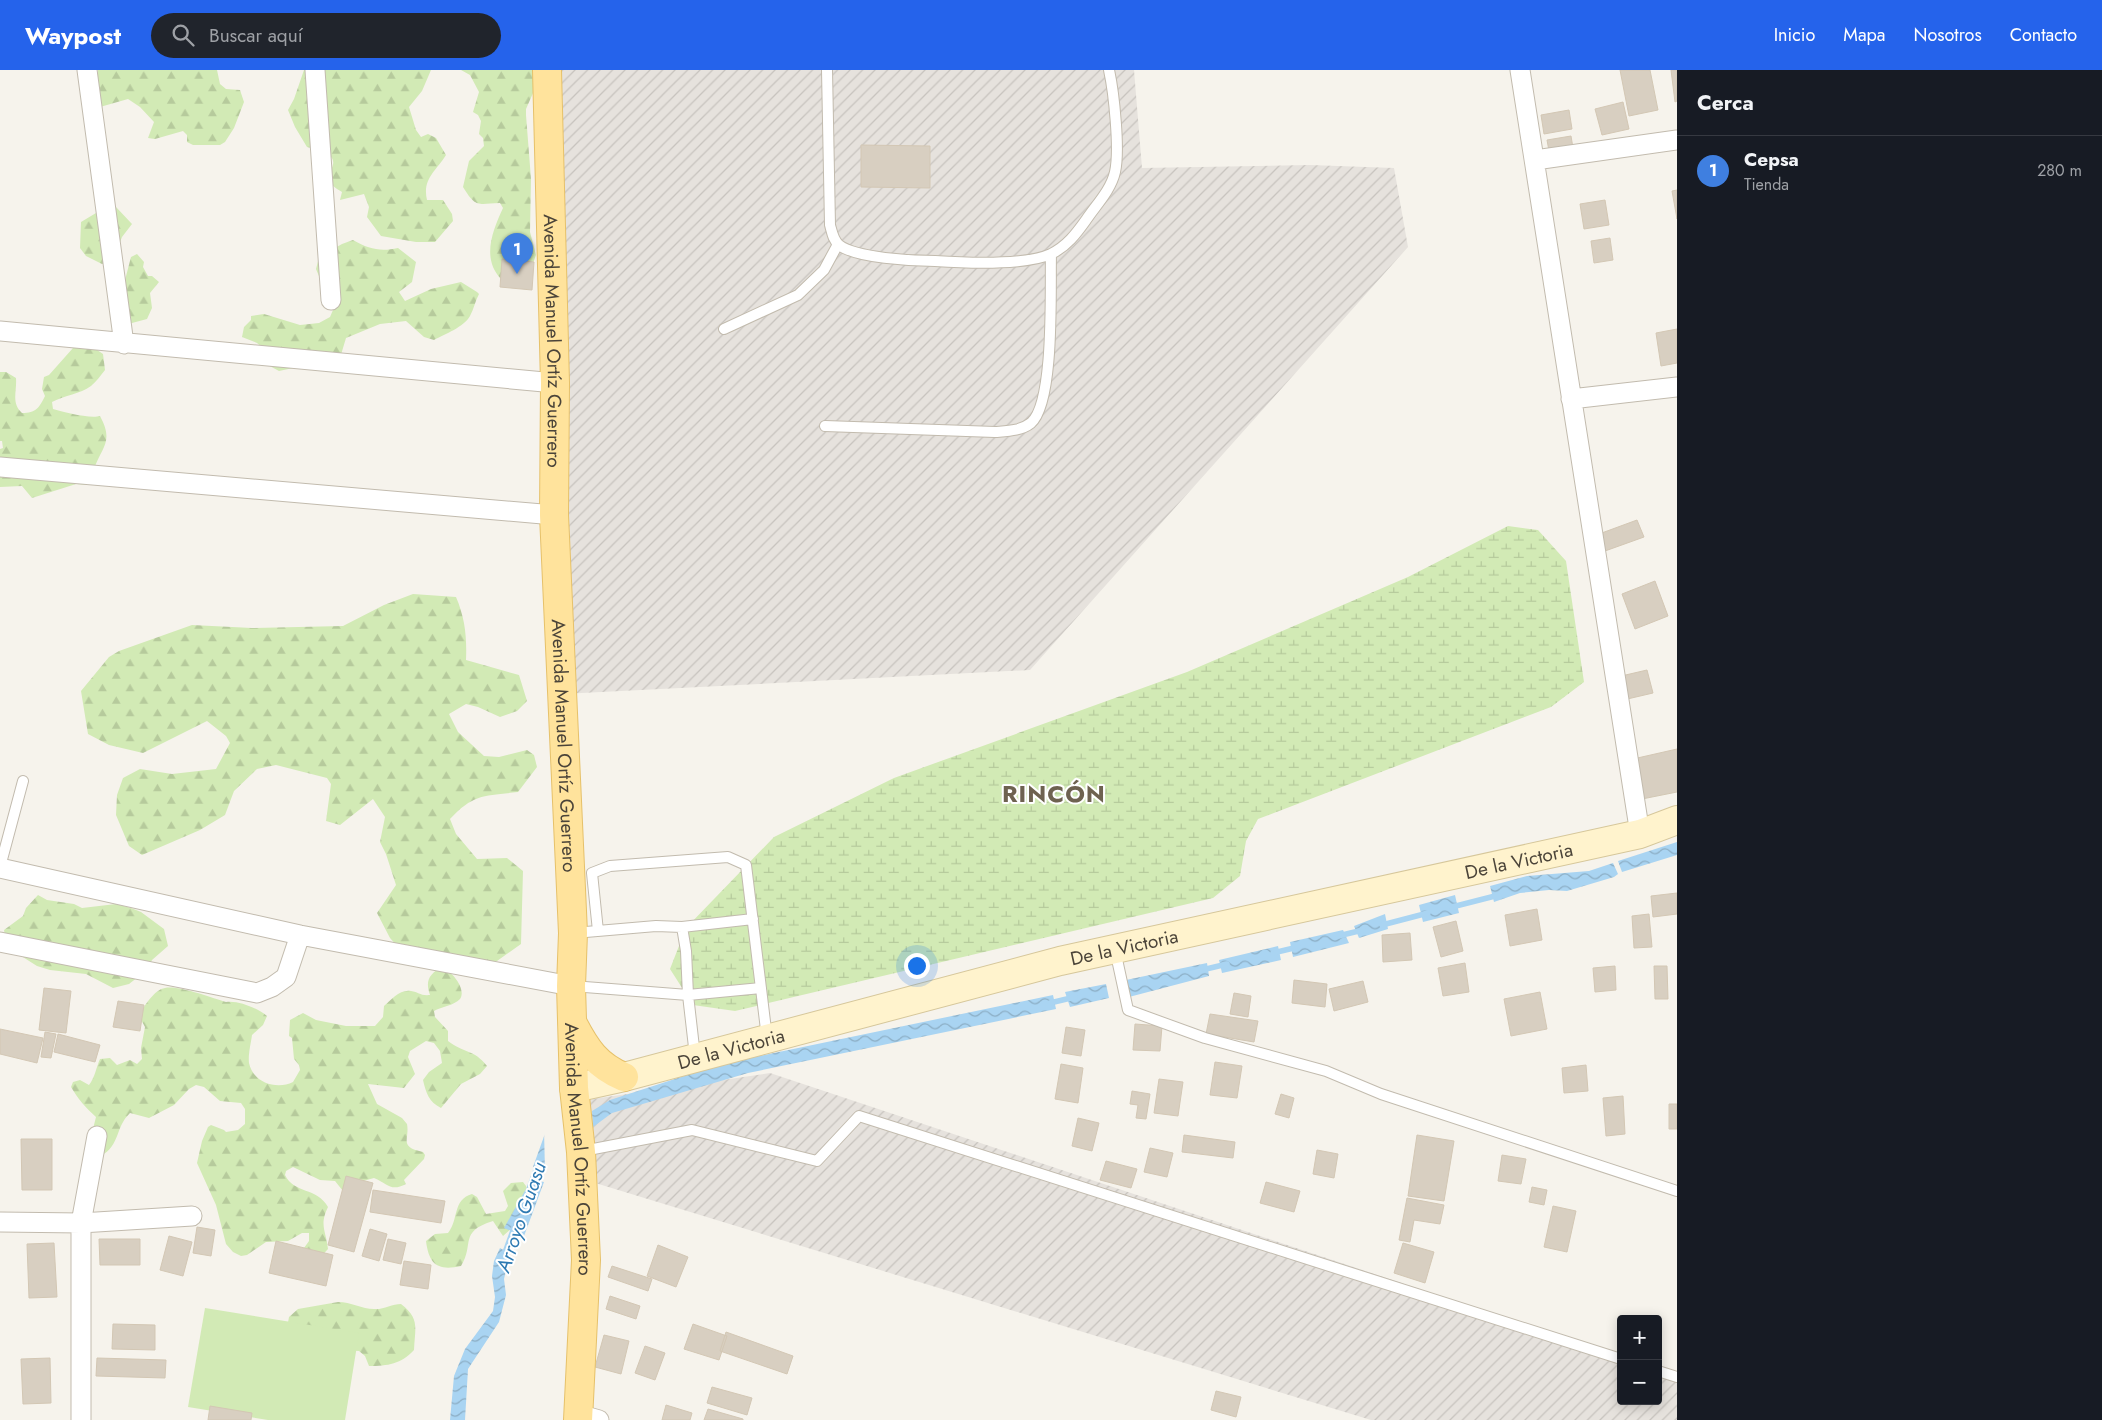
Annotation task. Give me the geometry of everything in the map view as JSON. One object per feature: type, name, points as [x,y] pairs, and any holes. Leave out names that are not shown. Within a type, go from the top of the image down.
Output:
[{"type":"main road","name":"Avenida Manuel Ortíz Guerrero","points":[[547,70],[555,383],[554,515],[586,932],[571,986],[574,1088],[580,1152],[586,1260],[585,1418]]},
{"type":"main road","name":"De la Victoria","points":[[574,1088],[624,1077],[1060,961],[1640,834],[1677,820]]},
{"type":"main road","points":[[573,1024],[593,1056],[608,1070],[624,1077]]},
{"type":"street","points":[[87,70],[124,344]]},
{"type":"street","points":[[315,70],[331,300]]},
{"type":"street","points":[[1520,70],[1640,834]]},
{"type":"street","points":[[1535,160],[1677,140]]},
{"type":"street","points":[[0,331],[555,383]]},
{"type":"street","points":[[1571,399],[1677,387]]},
{"type":"street","points":[[0,467],[554,515]]},
{"type":"street","points":[[0,867],[300,936],[571,986]]},
{"type":"street","points":[[0,942],[257,993],[286,977],[300,936]]},
{"type":"street","points":[[81,1420],[81,1223],[96,1136]]},
{"type":"street","points":[[0,1222],[81,1223],[192,1216]]},
{"type":"lane","points":[[827,70],[830,225],[833,237],[838,244],[850,251],[901,260],[920,261],[1036,259],[1063,247],[1073,237],[1108,188],[1115,172],[1117,152],[1109,70]]},
{"type":"lane","points":[[724,329],[798,295],[824,270],[838,244]]},
{"type":"lane","points":[[825,426],[995,432],[1021,429],[1032,422],[1039,413],[1049,354],[1050,254]]},
{"type":"lane","points":[[0,867],[23,781]]},
{"type":"lane","points":[[753,919],[586,932],[592,873],[610,866],[728,856],[746,865],[753,919],[767,1039]]},
{"type":"lane","points":[[682,926],[696,1058]]},
{"type":"lane","points":[[1115,949],[1128,1010],[1205,1038],[1326,1071],[1381,1094],[1677,1191]]},
{"type":"lane","points":[[571,986],[688,995],[761,988]]},
{"type":"lane","points":[[580,1152],[692,1130],[817,1161],[859,1116],[1617,1358]]},
{"type":"lane","points":[[1662,1372],[1677,1377]]},
{"type":"shaded area","points":[[547,70],[1134,70],[1142,168],[1310,165],[1394,168],[1408,247],[1030,670],[562,694]]},
{"type":"shaded area","points":[[770,1073],[1617,1355],[1617,1405],[1662,1405],[1662,1370],[1677,1375],[1677,1420],[1371,1420],[592,1182],[586,1100]]},
{"type":"green space","points":[[98,70],[217,70],[220,84],[226,89],[240,90],[244,102],[234,128],[225,142],[220,145],[193,145],[187,142],[187,135],[183,131],[155,139],[148,138],[154,122],[140,107],[128,99],[100,107],[93,77],[98,74]]},
{"type":"green space","points":[[304,70],[431,70],[422,91],[409,107],[416,130],[421,137],[428,134],[436,138],[446,155],[426,186],[427,200],[443,200],[452,214],[453,221],[435,242],[416,242],[381,236],[367,217],[369,207],[364,194],[340,200],[342,192],[332,185],[329,180],[333,160],[329,155],[321,151],[307,147],[295,127],[288,110]]},
{"type":"green space","points":[[461,70],[539,70],[537,84],[526,109],[531,179],[530,232],[536,255],[532,266],[501,279],[491,262],[490,253],[493,235],[503,208],[500,203],[482,204],[474,202],[463,187],[469,161],[484,146],[483,138],[479,134],[481,121],[478,115],[473,112],[479,92],[470,75]]},
{"type":"green space","points":[[100,207],[116,207],[132,224],[122,237],[113,260],[102,264],[86,256],[80,248],[81,222],[96,213]]},
{"type":"green space","points":[[353,240],[375,249],[398,248],[416,262],[412,282],[399,292],[405,301],[431,289],[461,282],[477,292],[479,294],[470,316],[459,327],[434,340],[424,337],[406,321],[380,324],[346,338],[340,358],[279,371],[266,364],[266,351],[257,343],[242,337],[244,327],[251,320],[251,316],[264,314],[300,325],[319,323],[330,317],[336,303],[321,281],[316,269],[319,257]]},
{"type":"green space","points":[[137,254],[144,262],[143,267],[148,276],[152,276],[159,282],[150,293],[152,308],[147,319],[132,323],[122,321],[125,280],[131,257]]},
{"type":"green space","points":[[81,339],[103,354],[105,370],[95,383],[87,389],[52,402],[53,409],[83,416],[100,416],[106,432],[106,438],[89,485],[76,484],[32,498],[22,486],[0,487],[0,449],[3,448],[2,441],[0,441],[0,372],[6,372],[16,378],[16,401],[22,413],[34,411],[39,407],[45,396],[42,389],[44,377],[49,375]]},
{"type":"green space","points":[[1508,526],[1538,530],[1566,561],[1584,682],[1551,707],[1258,819],[1246,841],[1240,876],[1213,898],[735,1011],[693,1005],[670,969],[686,928],[774,837],[894,778],[1187,672],[1408,577]]},
{"type":"green space","points":[[413,594],[456,597],[462,612],[465,628],[466,660],[519,675],[527,701],[517,711],[500,717],[466,704],[449,714],[458,732],[484,756],[499,757],[527,750],[534,755],[537,767],[518,792],[488,795],[473,800],[450,819],[456,834],[477,859],[507,858],[523,871],[521,944],[497,961],[482,964],[408,958],[390,938],[377,913],[396,885],[380,842],[385,817],[373,799],[340,825],[326,821],[331,784],[327,778],[276,765],[257,769],[234,791],[225,815],[200,830],[142,855],[129,846],[116,815],[117,795],[123,778],[140,769],[172,774],[216,769],[230,743],[226,736],[207,721],[143,753],[109,745],[88,734],[81,691],[109,657],[119,651],[192,625],[252,628],[343,626],[384,605]]},
{"type":"green space","points":[[38,895],[47,900],[74,904],[82,908],[116,904],[131,908],[141,912],[164,929],[168,946],[152,960],[147,970],[129,984],[113,988],[86,974],[50,970],[37,966],[7,947],[4,930],[23,916],[26,908]]},
{"type":"green space","points":[[442,967],[457,980],[462,995],[455,1003],[434,1011],[435,1017],[448,1031],[448,1041],[478,1057],[487,1066],[480,1074],[461,1084],[441,1108],[429,1097],[423,1080],[429,1072],[442,1063],[440,1051],[434,1043],[426,1041],[410,1051],[408,1057],[415,1074],[404,1088],[368,1084],[377,1104],[402,1118],[407,1124],[407,1142],[410,1148],[423,1152],[425,1155],[424,1159],[404,1180],[406,1184],[393,1187],[374,1178],[343,1191],[335,1181],[320,1180],[293,1167],[286,1171],[285,1175],[289,1181],[318,1196],[328,1207],[325,1213],[324,1228],[328,1249],[314,1264],[304,1248],[309,1241],[309,1233],[302,1233],[288,1241],[266,1242],[247,1255],[241,1256],[233,1252],[226,1244],[216,1205],[197,1163],[202,1141],[208,1127],[211,1125],[226,1132],[238,1130],[245,1124],[245,1109],[241,1103],[220,1101],[204,1087],[196,1085],[189,1089],[174,1105],[149,1118],[130,1113],[121,1125],[114,1144],[104,1154],[96,1158],[92,1133],[96,1117],[82,1103],[71,1087],[73,1082],[80,1080],[89,1085],[100,1059],[110,1058],[117,1065],[130,1060],[137,1064],[142,1059],[141,1048],[145,1027],[139,1016],[150,999],[161,989],[178,988],[226,1002],[242,1003],[267,1016],[263,1025],[252,1035],[249,1063],[251,1070],[260,1080],[273,1085],[280,1085],[293,1082],[300,1070],[299,1065],[294,1059],[292,1038],[289,1036],[290,1020],[303,1013],[316,1020],[346,1026],[375,1026],[383,1017],[384,1006],[399,993],[411,991],[430,995],[429,978]]},
{"type":"green space","points":[[523,1182],[531,1199],[512,1228],[503,1236],[493,1221],[482,1225],[471,1234],[461,1266],[446,1268],[432,1261],[426,1241],[435,1234],[448,1233],[461,1201],[472,1194],[477,1197],[486,1214],[505,1211],[508,1206],[503,1191],[511,1183]]},
{"type":"green space","points":[[338,1302],[374,1309],[401,1304],[414,1319],[414,1350],[394,1363],[369,1366],[365,1356],[359,1351],[328,1349],[287,1328],[289,1317],[298,1309]]},
{"type":"green space","points":[[205,1308],[359,1333],[345,1420],[268,1420],[188,1407]]},
{"type":"water","points":[[1677,842],[1677,855],[1622,872],[1618,861]]},
{"type":"water","points":[[1613,863],[1618,874],[1614,877],[1567,891],[1549,890],[1520,893],[1494,902],[1490,886],[1527,876],[1589,871]]},
{"type":"water","points":[[1455,895],[1459,913],[1423,922],[1419,905]]},
{"type":"water","points":[[1385,914],[1388,929],[1359,938],[1354,926]]},
{"type":"water","points":[[1343,930],[1349,943],[1293,957],[1290,942]]},
{"type":"water","points":[[1278,946],[1281,960],[1222,973],[1219,960]]},
{"type":"water","points":[[1207,963],[1209,976],[1129,997],[1126,980]]},
{"type":"water","points":[[1106,984],[1109,998],[1070,1007],[1065,992]]},
{"type":"water","points":[[1053,995],[1056,1009],[748,1073],[612,1113],[593,1127],[592,1111],[610,1100],[721,1064]]},
{"type":"water","points":[[547,1128],[552,1170],[533,1167]]},
{"type":"water","points":[[531,1180],[544,1182],[524,1236],[504,1228]]},
{"type":"water","points":[[500,1248],[510,1254],[504,1279],[506,1295],[499,1322],[468,1369],[465,1420],[450,1420],[454,1376],[465,1349],[493,1311],[495,1297],[492,1276],[494,1261]]},
{"type":"pier","points":[[548,1125],[550,1128],[554,1170],[552,1173],[545,1172],[544,1129]]},
{"type":"building","points":[[1620,70],[1650,70],[1658,110],[1629,116]]},
{"type":"building","points":[[1671,70],[1677,70],[1677,101],[1675,102]]},
{"type":"building","points":[[1623,102],[1629,129],[1602,135],[1595,109]]},
{"type":"building","points":[[1569,110],[1572,129],[1544,134],[1541,115]]},
{"type":"building","points":[[1571,136],[1573,148],[1549,151],[1547,140]]},
{"type":"building","points":[[861,145],[930,146],[930,188],[861,187]]},
{"type":"building","points":[[1677,190],[1677,219],[1672,191]]},
{"type":"building","points":[[1605,200],[1609,225],[1584,229],[1580,204]]},
{"type":"building","points":[[1610,238],[1613,260],[1594,263],[1591,241]]},
{"type":"building","points":[[502,259],[534,262],[532,290],[500,287]]},
{"type":"building","points":[[1677,329],[1677,363],[1661,366],[1656,333]]},
{"type":"building","points":[[1637,520],[1644,537],[1605,551],[1599,534]]},
{"type":"building","points":[[1655,581],[1668,616],[1635,629],[1622,594]]},
{"type":"building","points":[[1647,670],[1653,693],[1623,700],[1617,677]]},
{"type":"building","points":[[1677,749],[1677,792],[1642,799],[1633,759]]},
{"type":"building","points":[[1677,893],[1677,914],[1653,917],[1651,896]]},
{"type":"building","points":[[1537,909],[1542,940],[1510,946],[1505,915]]},
{"type":"building","points":[[1649,914],[1652,947],[1634,948],[1632,916]]},
{"type":"building","points":[[1456,921],[1463,951],[1441,957],[1433,927]]},
{"type":"building","points":[[1410,933],[1412,960],[1383,962],[1382,935]]},
{"type":"building","points":[[1465,963],[1469,992],[1443,996],[1438,968]]},
{"type":"building","points":[[1615,966],[1616,990],[1595,992],[1593,968]]},
{"type":"building","points":[[1654,966],[1667,966],[1668,999],[1655,999]]},
{"type":"building","points":[[1294,980],[1327,984],[1325,1007],[1292,1003]]},
{"type":"building","points":[[1363,981],[1368,1002],[1334,1011],[1329,989]]},
{"type":"building","points":[[44,988],[71,991],[66,1033],[39,1030]]},
{"type":"building","points":[[1540,992],[1547,1029],[1511,1036],[1504,999]]},
{"type":"building","points":[[1234,993],[1251,996],[1248,1017],[1230,1014]]},
{"type":"building","points":[[118,1001],[144,1005],[140,1031],[113,1027]]},
{"type":"building","points":[[1210,1014],[1258,1021],[1254,1042],[1206,1034]]},
{"type":"building","points":[[1135,1024],[1162,1026],[1160,1051],[1133,1050]]},
{"type":"building","points":[[1066,1027],[1085,1030],[1081,1056],[1062,1053]]},
{"type":"building","points":[[0,1029],[43,1038],[37,1063],[0,1054]]},
{"type":"building","points":[[45,1032],[56,1034],[51,1058],[41,1057]]},
{"type":"building","points":[[58,1034],[100,1045],[95,1062],[54,1052]]},
{"type":"building","points":[[1215,1062],[1242,1066],[1237,1098],[1210,1095]]},
{"type":"building","points":[[1061,1064],[1083,1068],[1078,1103],[1055,1099]]},
{"type":"building","points":[[1586,1065],[1588,1091],[1564,1093],[1562,1068]]},
{"type":"building","points":[[1159,1079],[1183,1082],[1178,1116],[1154,1113]]},
{"type":"building","points":[[1132,1091],[1150,1094],[1146,1119],[1136,1118],[1138,1105],[1130,1104]]},
{"type":"building","points":[[1281,1094],[1294,1098],[1289,1118],[1275,1114]]},
{"type":"building","points":[[1623,1096],[1625,1134],[1606,1136],[1603,1098]]},
{"type":"building","points":[[1669,1104],[1677,1104],[1677,1129],[1669,1129]]},
{"type":"building","points":[[1078,1118],[1099,1123],[1092,1151],[1072,1146]]},
{"type":"building","points":[[1184,1135],[1235,1142],[1233,1158],[1182,1152]]},
{"type":"building","points":[[1417,1135],[1454,1141],[1444,1201],[1408,1196]]},
{"type":"building","points":[[21,1139],[52,1139],[52,1190],[22,1190]]},
{"type":"building","points":[[1150,1148],[1173,1153],[1167,1177],[1144,1172]]},
{"type":"building","points":[[1317,1150],[1338,1154],[1334,1178],[1313,1174]]},
{"type":"building","points":[[1502,1155],[1526,1159],[1521,1184],[1498,1181]]},
{"type":"building","points":[[1106,1161],[1137,1169],[1131,1188],[1100,1180]]},
{"type":"building","points":[[346,1176],[373,1183],[354,1252],[328,1245]]},
{"type":"building","points":[[1266,1182],[1300,1191],[1294,1212],[1260,1203]]},
{"type":"building","points":[[1532,1187],[1547,1190],[1544,1205],[1529,1202]]},
{"type":"building","points":[[373,1190],[445,1201],[441,1223],[370,1212]]},
{"type":"building","points":[[1407,1198],[1444,1205],[1440,1224],[1414,1220],[1410,1242],[1399,1240]]},
{"type":"building","points":[[1553,1206],[1576,1211],[1567,1252],[1544,1247]]},
{"type":"building","points":[[197,1227],[215,1230],[211,1256],[193,1253]]},
{"type":"building","points":[[370,1229],[387,1234],[379,1261],[362,1256]]},
{"type":"building","points":[[169,1236],[192,1242],[183,1276],[160,1270]]},
{"type":"building","points":[[99,1239],[140,1239],[140,1265],[100,1265]]},
{"type":"building","points":[[388,1239],[406,1243],[401,1264],[383,1260]]},
{"type":"building","points":[[276,1241],[333,1255],[326,1286],[269,1273]]},
{"type":"building","points":[[54,1243],[57,1297],[29,1298],[27,1244]]},
{"type":"building","points":[[1403,1243],[1434,1252],[1425,1283],[1394,1273]]},
{"type":"building","points":[[658,1245],[688,1257],[676,1287],[647,1276]]},
{"type":"building","points":[[404,1261],[431,1265],[428,1289],[400,1285]]},
{"type":"building","points":[[612,1266],[652,1279],[648,1291],[608,1277]]},
{"type":"building","points":[[610,1296],[640,1306],[636,1319],[606,1309]]},
{"type":"building","points":[[113,1324],[155,1325],[155,1350],[112,1349]]},
{"type":"building","points":[[693,1324],[727,1336],[719,1360],[684,1349]]},
{"type":"building","points":[[726,1332],[793,1356],[787,1374],[720,1351]]},
{"type":"building","points":[[604,1335],[629,1341],[621,1374],[595,1367]]},
{"type":"building","points":[[645,1346],[665,1353],[655,1380],[635,1373]]},
{"type":"building","points":[[50,1358],[51,1403],[23,1404],[21,1359]]},
{"type":"building","points":[[97,1358],[166,1360],[165,1378],[96,1376]]},
{"type":"building","points":[[712,1387],[752,1398],[747,1415],[707,1403]]},
{"type":"building","points":[[1216,1391],[1241,1397],[1236,1417],[1211,1410]]},
{"type":"building","points":[[666,1405],[692,1413],[690,1420],[662,1420]]},
{"type":"building","points":[[210,1406],[252,1413],[251,1420],[208,1420]]},
{"type":"building","points":[[708,1409],[743,1419],[743,1420],[704,1420]]},
{"type":"waterway","points":[[1452,907],[1499,895]]},
{"type":"waterway","points":[[1382,925],[1428,913]]},
{"type":"waterway","points":[[1338,936],[1363,930]]},
{"type":"waterway","points":[[1273,953],[1298,947]]},
{"type":"waterway","points":[[1202,970],[1227,964]]},
{"type":"waterway","points":[[1050,1003],[1075,997]]},
{"type":"waterway","name":"Arroyo Guasu","points":[[530,1186],[539,1162]]},
{"type":"waterway","name":"Arroyo Guasu","points":[[503,1258],[515,1225]]},
{"type":"place","name":"Cepsa","points":[[517,274]]},
{"type":"district","name":"RINCÓN","points":[[1054,794]]}]
